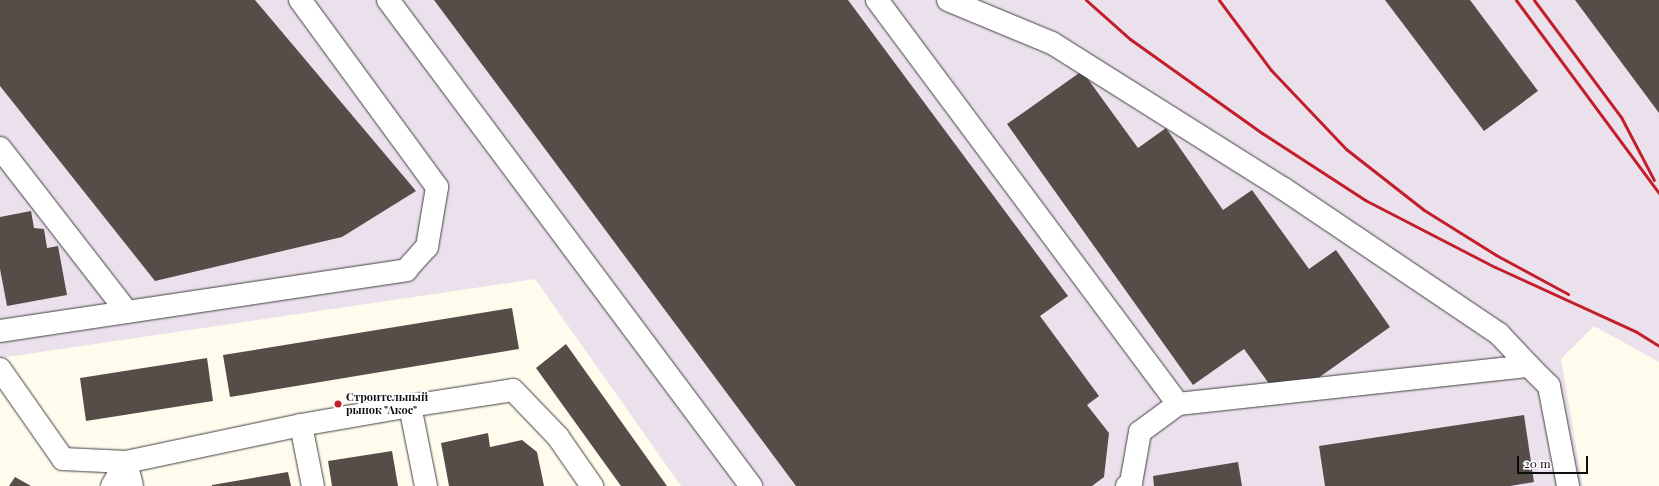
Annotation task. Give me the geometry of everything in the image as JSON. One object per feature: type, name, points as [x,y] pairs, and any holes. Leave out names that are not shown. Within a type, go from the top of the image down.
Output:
[{"type":"lane","points":[[0,331],[406,270],[428,247],[436,186],[300,0]]},
{"type":"lane","points":[[388,0],[751,486]]},
{"type":"lane","points":[[877,0],[1178,404]]},
{"type":"lane","points":[[948,0],[1052,43],[1284,189],[1499,334],[1549,386],[1568,486]]},
{"type":"lane","points":[[0,148],[127,312]]},
{"type":"lane","points":[[1127,486],[1131,483],[1140,432],[1178,404],[1529,366]]},
{"type":"lane","points":[[0,369],[63,458],[126,462],[301,425],[513,390],[558,437],[592,486]]},
{"type":"lane","points":[[410,406],[426,486]]},
{"type":"lane","points":[[301,425],[313,486]]},
{"type":"lane","points":[[112,486],[126,462]]},
{"type":"lane","points":[[126,462],[132,486]]},
{"type":"shaded area","points":[[0,0],[1659,0],[1659,362],[1594,326],[1561,359],[1583,486],[681,486],[535,279],[0,358]]},
{"type":"building","points":[[0,0],[255,0],[416,191],[342,237],[155,281],[0,86]]},
{"type":"building","points":[[434,0],[848,0],[1068,296],[1040,316],[1099,396],[1087,405],[1109,433],[1104,477],[1092,486],[796,486]]},
{"type":"building","points":[[1385,0],[1470,0],[1538,91],[1484,131]]},
{"type":"building","points":[[1575,0],[1659,0],[1659,113]]},
{"type":"building","points":[[1082,71],[1138,148],[1166,128],[1223,210],[1252,190],[1309,269],[1336,250],[1390,327],[1283,403],[1244,349],[1193,385],[1007,124]]},
{"type":"building","points":[[31,211],[34,228],[44,229],[47,248],[58,246],[67,295],[7,306],[0,269],[0,217]]},
{"type":"building","points":[[512,308],[519,349],[230,397],[223,355]]},
{"type":"building","points":[[566,344],[667,486],[621,486],[536,368]]},
{"type":"building","points":[[207,358],[213,401],[86,421],[80,378]]},
{"type":"building","points":[[1524,415],[1534,482],[1510,486],[1325,486],[1319,446]]},
{"type":"building","points":[[488,433],[490,447],[522,440],[537,452],[544,486],[449,486],[441,443]]},
{"type":"building","points":[[392,451],[398,486],[332,486],[328,461]]},
{"type":"building","points":[[1238,462],[1242,486],[1154,486],[1153,476]]},
{"type":"building","points":[[288,472],[291,486],[212,486],[212,485]]},
{"type":"building","points":[[15,477],[31,486],[9,486]]},
{"type":"railway","points":[[1086,0],[1130,39],[1262,133],[1365,200],[1495,267],[1635,331],[1659,346]]},
{"type":"railway","points":[[1219,0],[1271,70],[1346,149],[1424,210],[1496,255],[1568,294]]},
{"type":"railway","points":[[1516,0],[1659,193]]},
{"type":"railway","points":[[1534,0],[1621,117],[1654,180]]},
{"type":"place","name":"Строительный рынок \"Акос\"","points":[[338,404]]}]
